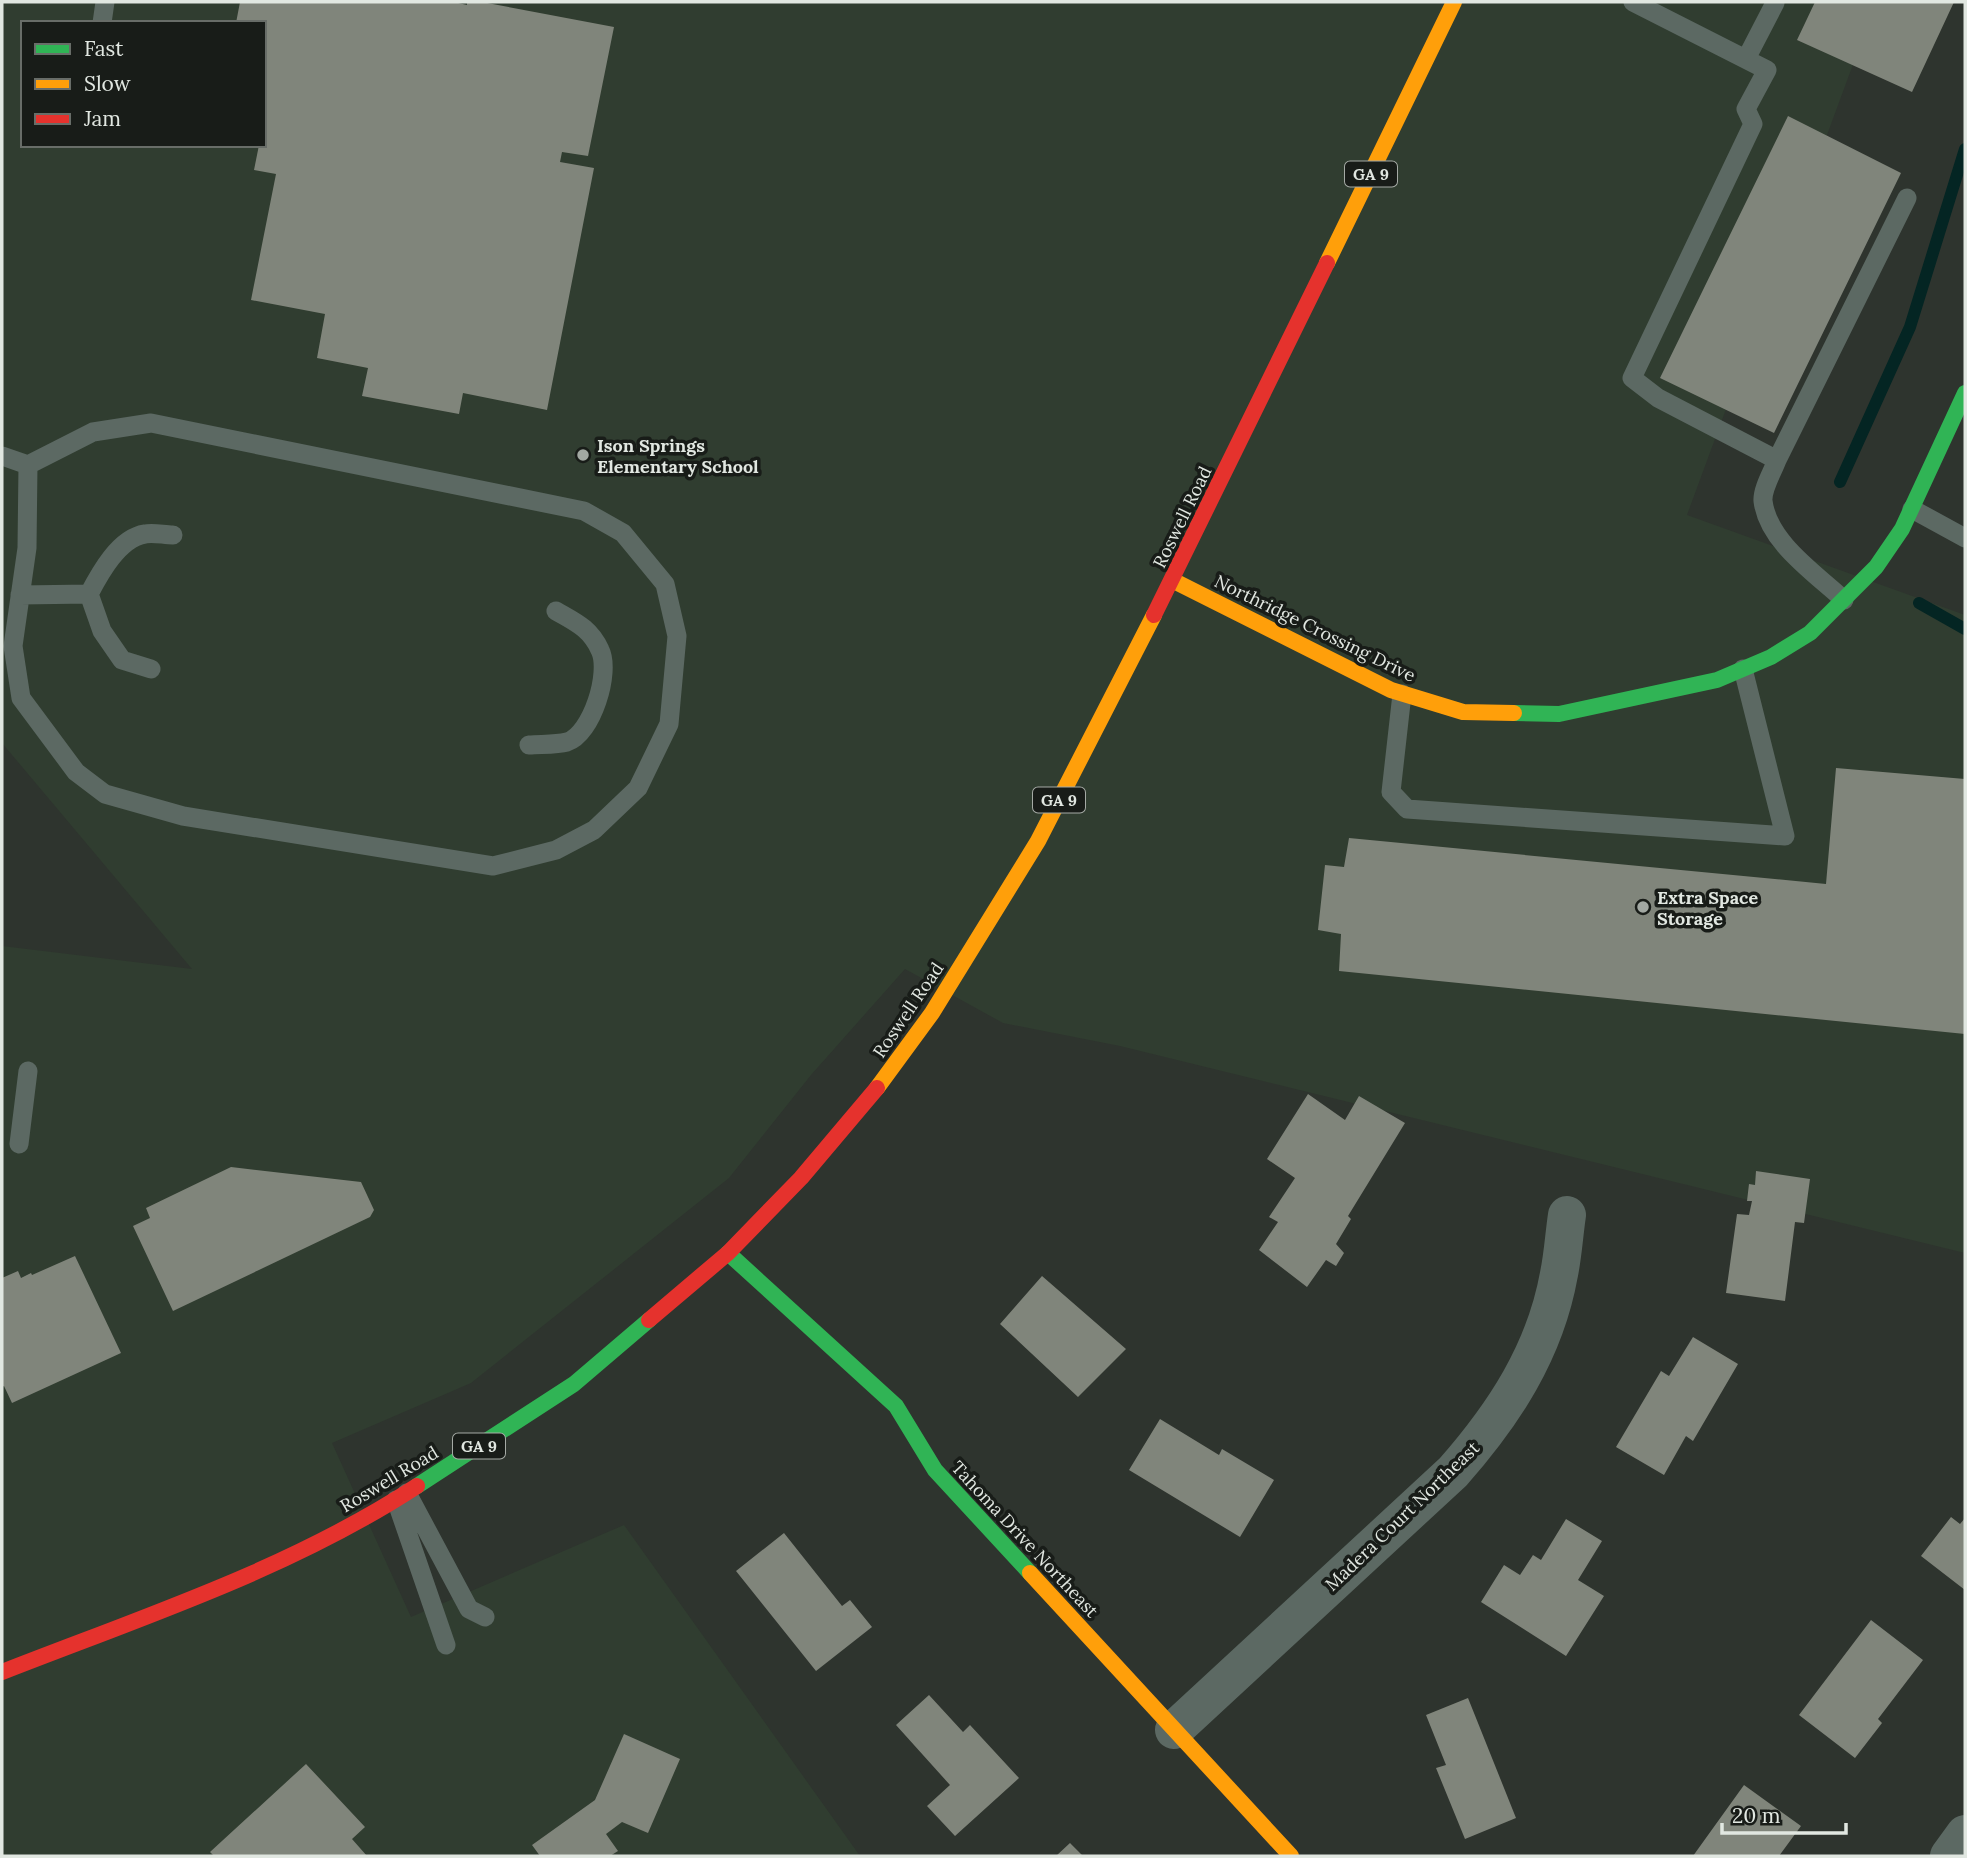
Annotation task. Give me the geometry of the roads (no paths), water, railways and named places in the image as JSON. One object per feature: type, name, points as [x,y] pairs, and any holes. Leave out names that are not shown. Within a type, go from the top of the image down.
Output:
[{"type":"main road","name":"Roswell Road","points":[[2,1672],[298,1552],[402,1497],[574,1384],[728,1253],[801,1178],[869,1098],[932,1013],[1038,841],[1172,580],[1454,2]]},
{"type":"main road","name":"Northridge Crossing Drive","points":[[1172,580],[1391,690],[1463,712],[1559,714],[1717,680],[1771,657],[1810,632],[1876,568],[1902,529],[1965,393]]},
{"type":"main road","name":"Tahoma Drive Northeast","points":[[728,1253],[896,1406],[935,1470],[1291,1856]]},
{"type":"street","name":"Madera Court Northeast","points":[[1174,1730],[1453,1472],[1488,1432],[1521,1381],[1545,1326],[1559,1275],[1567,1215]]},
{"type":"street","points":[[1950,1856],[1965,1834]]},
{"type":"lane","points":[[102,21],[105,2]]},
{"type":"lane","points":[[1633,2],[1766,70],[1746,109],[1753,124],[1632,378],[1658,398],[1777,460]]},
{"type":"lane","points":[[1746,59],[1775,4]]},
{"type":"lane","points":[[1843,600],[1779,541],[1762,499],[1777,460],[1907,198]]},
{"type":"lane","points":[[2,456],[28,465],[93,432],[151,424],[584,510],[623,533],[665,584],[677,636],[669,724],[638,788],[594,830],[556,850],[493,866],[183,816],[105,794],[76,772],[22,698],[13,646],[27,548],[28,465]]},
{"type":"lane","points":[[1912,509],[1965,538]]},
{"type":"lane","points":[[151,669],[122,660],[102,631],[89,594],[100,573],[122,546],[143,534],[173,535]]},
{"type":"lane","points":[[20,595],[89,594]]},
{"type":"lane","points":[[529,745],[569,742],[587,726],[598,698],[603,674],[602,652],[585,627],[556,611]]},
{"type":"lane","points":[[1402,694],[1391,792],[1407,809],[1785,836],[1743,669]]},
{"type":"lane","points":[[19,1144],[28,1071]]},
{"type":"lane","points":[[402,1497],[469,1609],[485,1616]]},
{"type":"lane","points":[[402,1497],[446,1645]]},
{"type":"waterway","points":[[1840,482],[1910,327],[1965,149]]},
{"type":"waterway","points":[[1919,603],[1965,629]]},
{"type":"place","name":"Ison Springs Elementary School","points":[[583,455]]},
{"type":"place","name":"Extra Space Storage","points":[[1643,907]]}]
